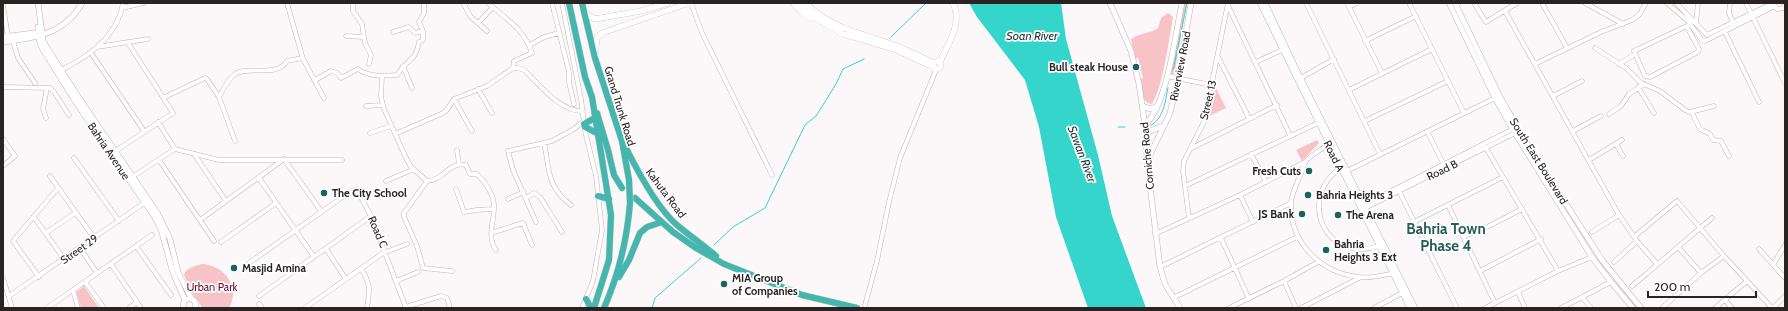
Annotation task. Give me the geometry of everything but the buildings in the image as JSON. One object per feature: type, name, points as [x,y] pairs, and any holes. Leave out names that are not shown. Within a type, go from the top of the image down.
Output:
[{"type":"highway","points":[[569,3],[585,78],[608,150],[614,175],[622,188]]},
{"type":"highway","name":"Grand Trunk Road","points":[[582,3],[595,58],[622,141],[629,180],[630,203],[626,244],[614,287],[604,308]]},
{"type":"highway","points":[[592,97],[609,199],[611,228],[609,260],[593,308]]},
{"type":"highway","points":[[595,118],[584,124],[597,133]]},
{"type":"highway","name":"Kahuta Road","points":[[622,141],[638,172],[662,208],[676,224],[704,245],[724,264]]},
{"type":"highway","points":[[598,196],[609,199]]},
{"type":"highway","name":"Kahuta Road","points":[[635,198],[662,222],[696,248],[724,264],[802,295],[857,308]]},
{"type":"highway","name":"Kahuta Road","points":[[614,287],[629,260],[640,232],[647,227],[662,222]]},
{"type":"highway","points":[[586,299],[593,308]]},
{"type":"main road","points":[[585,14],[595,19],[641,11],[668,3]]},
{"type":"main road","points":[[595,58],[596,41],[602,33],[690,3]]},
{"type":"main road","points":[[793,3],[806,17],[816,19]]},
{"type":"main road","points":[[798,3],[816,19],[843,34],[894,49],[936,65]]},
{"type":"main road","points":[[806,3],[822,16],[842,28],[895,45],[936,65]]},
{"type":"main road","points":[[936,65],[956,27],[956,11],[953,3]]},
{"type":"street","name":"Bahria Avenue","points":[[35,3],[46,46],[114,152],[132,177],[146,201],[161,229],[173,273],[188,299]]},
{"type":"street","name":"Bahria Avenue","points":[[38,3],[42,34],[42,48],[75,100],[165,227],[178,272],[188,299]]},
{"type":"street","points":[[3,42],[42,34],[62,26],[70,20],[82,3]]},
{"type":"street","points":[[61,70],[91,53],[97,47],[113,29],[122,5],[144,3]]},
{"type":"street","points":[[287,3],[303,58],[316,80],[324,98]]},
{"type":"street","points":[[353,3],[353,11],[362,24],[363,37],[372,58],[369,64]]},
{"type":"street","points":[[316,80],[331,71],[337,73],[341,77],[358,69],[363,73],[382,76],[397,75],[403,66],[417,54],[420,42],[423,40],[419,22],[424,13],[424,3]]},
{"type":"street","points":[[464,3],[472,17],[487,31]]},
{"type":"street","points":[[488,3],[508,18],[520,30],[530,45],[532,53],[514,61],[513,68]]},
{"type":"street","points":[[552,3],[569,72],[569,82],[574,104]]},
{"type":"street","points":[[562,3],[582,99],[584,124],[596,176],[602,239],[593,281],[582,308]]},
{"type":"street","points":[[690,3],[702,33],[772,175]]},
{"type":"street","name":"Corniche Road","points":[[1110,3],[1130,51],[1142,105],[1146,133],[1147,161],[1160,267],[1166,284],[1180,308]]},
{"type":"street","name":"Riverview Road","points":[[1145,125],[1149,121],[1156,107],[1167,76],[1182,3]]},
{"type":"street","name":"Riverview Road","points":[[1147,161],[1162,126],[1170,114],[1178,79],[1191,3]]},
{"type":"street","name":"Road A","points":[[1260,3],[1318,123],[1347,171],[1365,206],[1395,273],[1402,293],[1410,308]]},
{"type":"street","name":"Road A","points":[[1265,3],[1331,143],[1340,168],[1379,246],[1415,308]]},
{"type":"street","points":[[1306,3],[1380,154]]},
{"type":"street","points":[[1357,3],[1348,5],[1382,73]]},
{"type":"street","points":[[1409,3],[1464,112]]},
{"type":"street","name":"South East Boulevard","points":[[1450,3],[1495,98],[1602,260],[1641,308]]},
{"type":"street","name":"South East Boulevard","points":[[1455,3],[1516,130],[1592,257],[1633,308]]},
{"type":"street","points":[[1474,3],[1486,22],[1517,3]]},
{"type":"street","points":[[1542,3],[1567,48]]},
{"type":"street","points":[[1585,3],[1623,24]]},
{"type":"street","points":[[1535,64],[1608,28],[1623,24],[1639,15],[1646,3]]},
{"type":"street","points":[[1667,3],[1702,40],[1705,41]]},
{"type":"street","points":[[1676,3],[1707,35]]},
{"type":"street","points":[[1696,22],[1698,3]]},
{"type":"street","points":[[1730,3],[1729,13],[1733,23]]},
{"type":"street","points":[[1746,3],[1785,83]]},
{"type":"street","points":[[1782,8],[1785,3]]},
{"type":"street","points":[[1227,4],[1277,105],[1290,135]]},
{"type":"street","name":"Street 13","points":[[1189,218],[1183,171],[1184,161],[1204,122],[1218,57],[1227,4]]},
{"type":"street","points":[[1705,41],[1725,32],[1774,4],[1779,9],[1782,8]]},
{"type":"street","points":[[3,5],[5,37],[42,34]]},
{"type":"street","points":[[478,23],[492,7]]},
{"type":"street","points":[[1782,8],[1785,14]]},
{"type":"street","points":[[1505,11],[1620,215],[1657,264]]},
{"type":"street","points":[[1365,41],[1416,16]]},
{"type":"street","points":[[1705,41],[1707,35],[1752,16]]},
{"type":"street","points":[[1635,54],[1647,77],[1696,54],[1698,49],[1689,25]]},
{"type":"street","points":[[1620,64],[1635,54],[1634,52],[1636,50],[1689,25]]},
{"type":"street","points":[[393,32],[410,27],[415,33],[422,31]]},
{"type":"street","points":[[1725,32],[1759,102]]},
{"type":"street","points":[[530,45],[559,33]]},
{"type":"street","points":[[346,36],[363,37]]},
{"type":"street","points":[[97,47],[148,39]]},
{"type":"street","points":[[13,41],[18,58],[35,82]]},
{"type":"street","points":[[114,152],[173,113],[165,97],[128,43]]},
{"type":"street","points":[[1596,48],[1620,64],[1644,84],[1660,91],[1685,110],[1690,112],[1694,116],[1700,129],[1710,134],[1713,140],[1721,141],[1729,156]]},
{"type":"street","points":[[1349,90],[1432,49]]},
{"type":"street","points":[[1256,62],[1282,50]]},
{"type":"street","points":[[91,53],[144,131]]},
{"type":"street","points":[[1218,57],[1249,118]]},
{"type":"street","points":[[219,97],[231,78],[237,73],[275,69],[284,65],[287,61],[303,58]]},
{"type":"street","points":[[1301,78],[1334,59]]},
{"type":"street","points":[[865,305],[877,261],[900,158],[936,65]]},
{"type":"street","points":[[403,66],[412,88]]},
{"type":"street","points":[[395,134],[441,114],[454,99],[486,86],[513,68],[524,70],[561,104],[583,111]]},
{"type":"street","points":[[382,76],[381,97],[391,126],[406,158],[414,169],[427,181]]},
{"type":"street","points":[[1167,76],[1211,85]]},
{"type":"street","points":[[165,97],[205,78],[219,97],[235,141]]},
{"type":"street","points":[[1365,121],[1448,81]]},
{"type":"street","points":[[1553,96],[1582,81]]},
{"type":"street","points":[[1609,114],[1621,106],[1628,94],[1644,84]]},
{"type":"street","points":[[3,87],[47,88],[54,92],[69,115]]},
{"type":"street","points":[[1638,87],[1654,113]]},
{"type":"street","points":[[46,118],[43,109],[47,88]]},
{"type":"street","points":[[478,89],[492,113]]},
{"type":"street","points":[[1347,171],[1495,98]]},
{"type":"street","points":[[454,99],[472,131]]},
{"type":"street","points":[[366,106],[383,105]]},
{"type":"street","name":"Riverview Road","points":[[1142,105],[1144,108],[1150,109],[1156,107]]},
{"type":"street","points":[[1192,148],[1277,105]]},
{"type":"street","points":[[1690,112],[1714,106]]},
{"type":"street","points":[[1573,131],[1601,116]]},
{"type":"street","points":[[158,122],[175,149],[219,160],[342,160]]},
{"type":"street","points":[[1185,186],[1318,123]]},
{"type":"street","points":[[536,222],[513,170],[508,151],[552,141],[584,124]]},
{"type":"street","points":[[370,134],[391,126]]},
{"type":"street","points":[[1146,133],[1162,126]]},
{"type":"street","name":"Road B","points":[[1365,206],[1486,148],[1516,130]]},
{"type":"street","name":"Road B","points":[[1365,206],[1516,130]]},
{"type":"street","points":[[1427,131],[1444,165]]},
{"type":"street","points":[[3,139],[15,156],[3,166]]},
{"type":"street","points":[[1589,160],[1622,140]]},
{"type":"street","points":[[544,143],[549,177],[552,185],[563,199],[571,205]]},
{"type":"street","points":[[1156,234],[1306,162],[1318,151],[1331,143]]},
{"type":"street","points":[[1616,144],[1623,156]]},
{"type":"street","points":[[1486,148],[1541,239],[1558,271]]},
{"type":"street","points":[[132,177],[175,149]]},
{"type":"street","points":[[457,150],[459,164]]},
{"type":"street","points":[[194,154],[226,201]]},
{"type":"street","points":[[1251,154],[1266,182]]},
{"type":"street","points":[[74,158],[119,221]]},
{"type":"street","points":[[200,220],[284,159]]},
{"type":"street","points":[[284,159],[321,211]]},
{"type":"street","points":[[159,160],[214,241]]},
{"type":"street","points":[[1306,162],[1293,192],[1291,203],[1292,222],[1297,237],[1318,262],[1340,272],[1360,278]]},
{"type":"street","points":[[452,271],[423,268],[417,246],[404,213],[427,181],[440,178],[447,170],[459,164],[466,165],[470,174],[476,173],[479,175],[492,198],[492,243],[496,250]]},
{"type":"street","points":[[1340,168],[1328,178],[1320,198],[1318,207],[1325,231],[1338,244],[1347,247],[1368,250],[1379,246]]},
{"type":"street","points":[[386,181],[414,169]]},
{"type":"street","points":[[50,176],[94,238]]},
{"type":"street","points":[[1414,222],[1503,177]]},
{"type":"street","points":[[259,178],[314,257]]},
{"type":"street","points":[[39,277],[13,241],[58,188]]},
{"type":"street","points":[[456,189],[464,212],[493,209]]},
{"type":"street","name":"Road C","points":[[249,263],[321,211],[354,190],[358,192],[371,216],[386,251],[406,308]]},
{"type":"street","points":[[1398,191],[1456,308]]},
{"type":"street","points":[[508,199],[524,192]]},
{"type":"street","points":[[526,198],[534,193],[540,197],[562,232]]},
{"type":"street","points":[[1240,195],[1253,222]]},
{"type":"street","points":[[1614,262],[1636,238],[1677,200],[1724,256],[1772,308],[1785,296]]},
{"type":"street","name":"Street 29","points":[[9,296],[39,277],[146,201]]},
{"type":"street","points":[[221,242],[276,203]]},
{"type":"street","points":[[1160,267],[1291,203]]},
{"type":"street","points":[[1448,205],[1495,303]]},
{"type":"street","points":[[1463,237],[1490,226],[1522,209]]},
{"type":"street","points":[[46,233],[76,212]]},
{"type":"street","points":[[1592,232],[1620,215]]},
{"type":"street","points":[[259,296],[371,216]]},
{"type":"street","points":[[34,217],[64,259]]},
{"type":"street","points":[[1632,286],[1712,218]]},
{"type":"street","points":[[492,233],[523,223],[532,245]]},
{"type":"street","points":[[47,308],[152,235]]},
{"type":"street","points":[[1173,298],[1297,237]]},
{"type":"street","points":[[1221,238],[1249,299]]},
{"type":"street","points":[[1480,271],[1541,239]]},
{"type":"street","points":[[306,308],[386,251],[407,244]]},
{"type":"street","points":[[1773,265],[1785,245]]},
{"type":"street","points":[[136,246],[171,295]]},
{"type":"street","points":[[1678,247],[1701,273]]},
{"type":"street","points":[[80,248],[97,273]]},
{"type":"street","points":[[326,249],[346,279]]},
{"type":"street","points":[[1760,249],[1785,278]]},
{"type":"street","points":[[1662,308],[1701,273],[1724,256]]},
{"type":"street","points":[[1485,308],[1558,271],[1592,257]]},
{"type":"street","points":[[1229,308],[1284,281],[1318,262]]},
{"type":"street","points":[[111,264],[141,308]]},
{"type":"street","points":[[361,268],[369,281],[370,288],[367,308]]},
{"type":"street","points":[[396,281],[418,272]]},
{"type":"street","points":[[1301,308],[1360,278],[1395,273]]},
{"type":"street","points":[[3,280],[12,308]]},
{"type":"street","points":[[1284,281],[1296,308]]},
{"type":"street","points":[[1715,308],[1747,281]]},
{"type":"street","points":[[85,282],[104,308]]},
{"type":"street","points":[[1561,308],[1583,298],[1611,282]]},
{"type":"street","points":[[73,290],[78,308]]},
{"type":"street","points":[[1518,292],[1526,308]]},
{"type":"street","points":[[1375,308],[1402,293]]},
{"type":"street","points":[[406,308],[441,296],[447,298],[450,308]]},
{"type":"street","points":[[1583,298],[1591,308]]},
{"type":"street","points":[[183,308],[182,303],[188,299],[196,302],[197,308]]},
{"type":"street","points":[[1725,300],[1732,308]]},
{"type":"street","points":[[129,308],[137,302]]},
{"type":"street","points":[[259,304],[262,308]]},
{"type":"green space","points":[[1182,3],[1187,3],[1173,75],[1170,73]]},
{"type":"green space","points":[[1168,13],[1173,17],[1162,75],[1152,104],[1145,101],[1142,95],[1140,80],[1143,78],[1138,58],[1135,58],[1131,39],[1158,28],[1161,18]]},
{"type":"green space","points":[[1213,82],[1226,108],[1207,117]]},
{"type":"green space","points":[[1317,140],[1319,143],[1302,161],[1296,150]]},
{"type":"green space","name":"Urban Park","points":[[202,264],[217,268],[228,278],[232,285],[233,292],[229,308],[203,308],[194,296],[184,275],[189,269]]},
{"type":"green space","points":[[84,286],[99,308],[81,308],[76,292]]},
{"type":"water","name":"Soan River","points":[[969,3],[1061,3],[1066,39],[1098,155],[1112,216],[1146,308],[1088,308],[1056,217],[1039,127],[1025,80],[977,17]]},
{"type":"waterway","points":[[891,37],[926,3]]},
{"type":"waterway","points":[[1173,71],[1187,3]]},
{"type":"waterway","points":[[714,245],[733,227],[765,208],[805,125],[816,116],[836,84],[843,69],[864,59]]},
{"type":"waterway","points":[[1149,126],[1161,115],[1168,88]]},
{"type":"waterway","points":[[1118,127],[1125,127]]},
{"type":"waterway","points":[[652,308],[655,298],[701,258]]},
{"type":"place","name":"Bull steak House","points":[[1136,67]]},
{"type":"place","name":"Fresh Cuts","points":[[1309,171]]},
{"type":"place","name":"The City School","points":[[324,193]]},
{"type":"place","name":"Bahria Heights 3","points":[[1308,195]]},
{"type":"place","name":"JS Bank","points":[[1302,214]]},
{"type":"place","name":"The Arena","points":[[1338,215]]},
{"type":"place","name":"Bahria Heights 3 Ext","points":[[1326,250]]},
{"type":"place","name":"Masjid Amina","points":[[234,268]]},
{"type":"place","name":"MIA Group of Companies","points":[[724,284]]},
{"type":"district","name":"Bahria Town Phase 4","points":[[1446,238]]},
{"type":"water label","name":"Sawan River","points":[[1082,154]]}]
